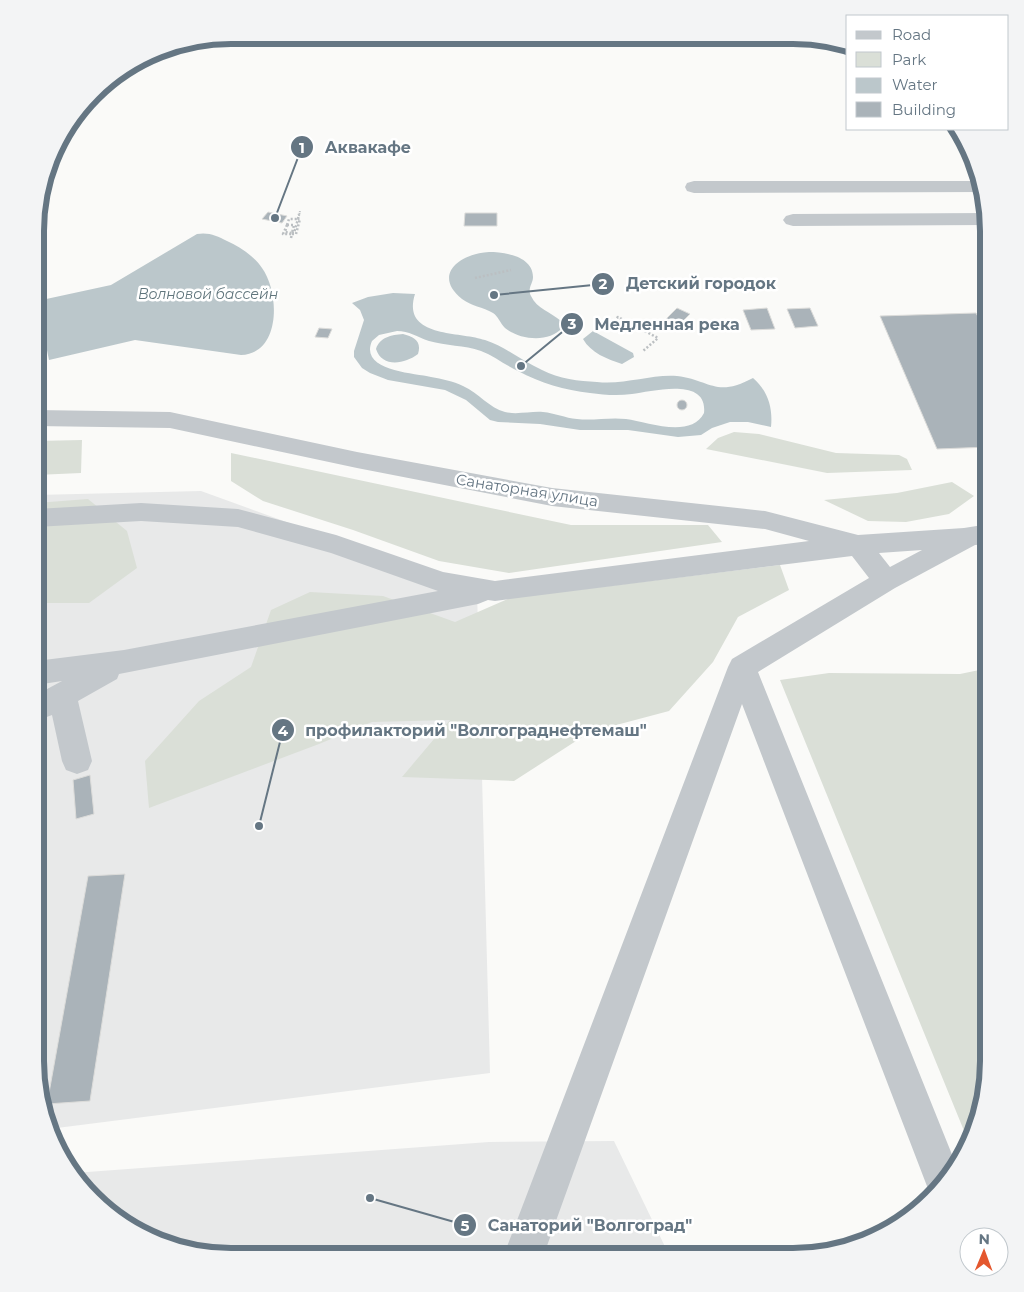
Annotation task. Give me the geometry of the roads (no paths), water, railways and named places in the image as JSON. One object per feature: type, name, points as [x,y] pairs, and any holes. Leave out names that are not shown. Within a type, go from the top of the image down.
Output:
[{"type":"street","points":[[694,187],[975,187]]},
{"type":"street","points":[[793,220],[980,219]]},
{"type":"street","name":"Санаторная улица","points":[[44,418],[170,420],[357,460],[552,497],[764,520],[858,545]]},
{"type":"street","points":[[44,518],[141,512],[238,518],[336,545],[442,582],[495,591]]},
{"type":"street","points":[[44,672],[124,662],[495,591],[858,545],[980,535]]},
{"type":"street","points":[[526,1248],[742,667],[886,581],[980,535]]},
{"type":"street","points":[[858,545],[886,581]]},
{"type":"street","points":[[44,705],[124,662]]},
{"type":"street","points":[[742,667],[942,1175]]},
{"type":"street","points":[[62,695],[77,761]]},
{"type":"water","name":"Волновой бассейн","points":[[197,234],[213,235],[242,249],[262,268],[268,279],[274,306],[270,334],[264,344],[254,352],[241,355],[135,340],[49,360],[44,335],[44,299],[111,285]]},
{"type":"water","points":[[489,252],[510,254],[528,264],[532,270],[533,277],[530,291],[531,296],[540,307],[561,321],[562,328],[550,336],[542,338],[518,335],[505,328],[493,313],[462,299],[453,290],[449,281],[450,273],[454,266],[469,256]]},
{"type":"water","points":[[393,293],[415,294],[413,308],[417,318],[424,326],[485,340],[500,346],[555,376],[569,379],[607,383],[677,376],[714,386],[730,387],[753,378],[766,394],[771,413],[771,427],[748,422],[730,422],[712,428],[701,435],[678,437],[628,430],[580,430],[540,424],[490,420],[466,400],[445,390],[388,380],[362,368],[354,357],[354,351],[364,320],[360,310],[352,303],[368,297]],"holes":[[[401,331],[435,343],[481,351],[535,379],[571,390],[616,395],[664,389],[688,390],[697,394],[703,401],[704,413],[698,421],[689,425],[668,427],[626,419],[583,419],[543,412],[505,412],[459,384],[443,379],[401,372],[380,365],[373,359],[370,351],[372,341],[379,335]]]},
{"type":"water","points":[[593,331],[633,353],[634,357],[622,364],[595,352],[583,339]]},
{"type":"water","points":[[403,334],[416,340],[419,346],[418,354],[401,362],[388,362],[383,359],[376,349],[380,342],[390,336]]},
{"type":"place","name":"Аквакафе","points":[[275,218]]},
{"type":"place","name":"Детский городок","points":[[494,295]]},
{"type":"place","name":"Медленная река","points":[[521,366]]},
{"type":"place","name":"профилакторий \"Волгограднефтемаш\"","points":[[259,826]]},
{"type":"place","name":"Санаторий \"Волгоград\"","points":[[370,1198]]}]
